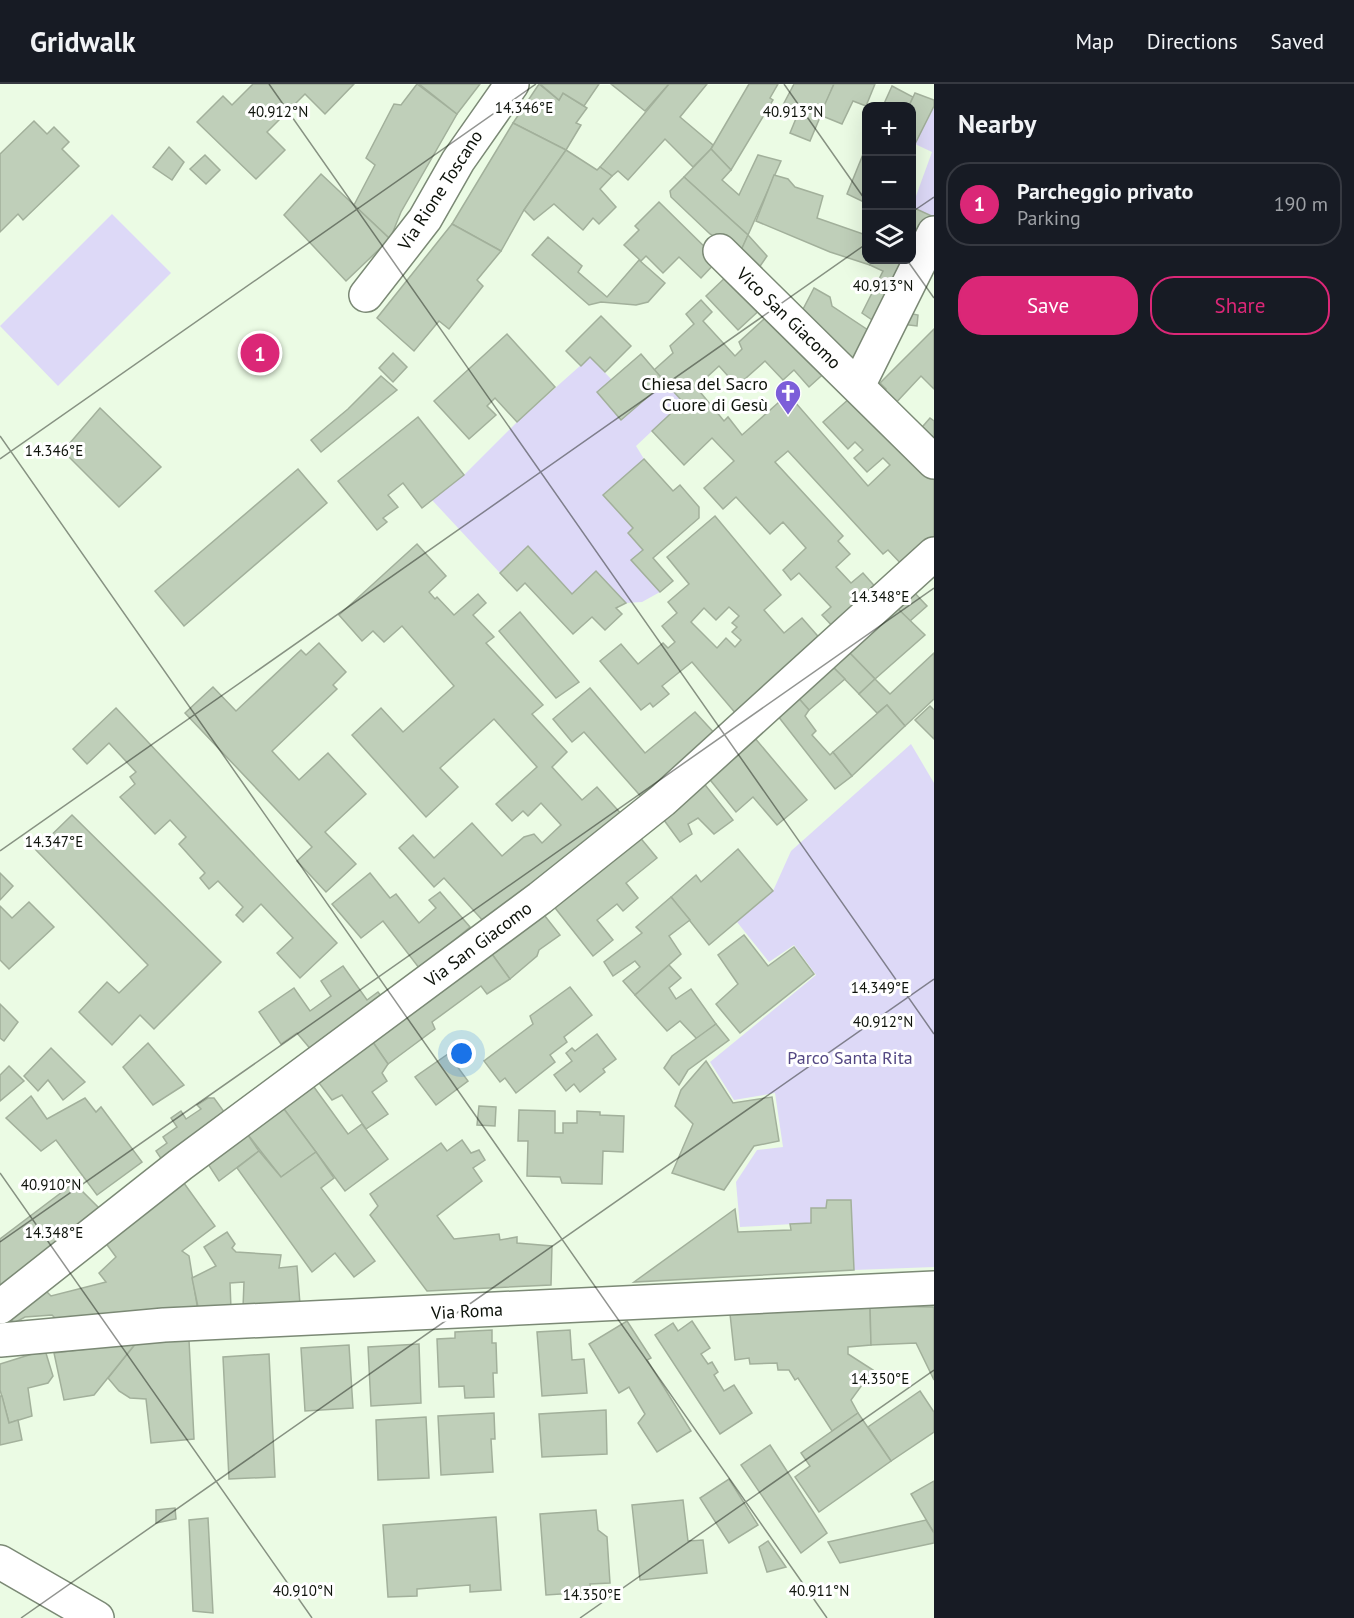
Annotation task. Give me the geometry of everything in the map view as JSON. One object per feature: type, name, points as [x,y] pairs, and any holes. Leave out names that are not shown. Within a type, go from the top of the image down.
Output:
[{"type":"street","name":"Via Rione Toscano","points":[[366,295],[425,219],[458,161],[512,84]]},
{"type":"street","points":[[858,386],[934,233]]},
{"type":"street","name":"Vico San Giacomo","points":[[720,250],[934,462]]},
{"type":"street","name":"Via San Giacomo","points":[[0,1307],[180,1165],[531,905],[663,800],[934,554]]},
{"type":"street","name":"Via Roma","points":[[0,1340],[164,1325],[934,1288]]},
{"type":"street","points":[[0,1562],[97,1618]]},
{"type":"green space","points":[[934,107],[934,217],[916,209],[916,196],[932,152],[916,144]]},
{"type":"green space","points":[[112,214],[171,273],[58,386],[0,326]]},
{"type":"green space","points":[[590,357],[612,380],[598,392],[621,420],[665,382],[683,402],[636,446],[644,459],[604,495],[633,528],[628,534],[643,550],[631,560],[660,592],[642,602],[626,603],[596,571],[572,594],[528,547],[500,573],[432,500],[464,475],[517,422]]},
{"type":"green space","name":"Parco Santa Rita","points":[[911,744],[934,783],[934,1267],[854,1270],[850,1200],[827,1200],[826,1208],[811,1208],[811,1223],[740,1227],[736,1182],[757,1150],[783,1147],[775,1093],[734,1100],[710,1062],[816,975],[794,945],[769,962],[737,922],[773,891],[791,851]]},
{"type":"building","points":[[253,84],[354,84],[325,114],[305,94],[267,132],[285,150],[256,179],[197,122],[223,96],[232,105]]},
{"type":"building","points":[[417,84],[457,114],[401,212],[390,239],[354,205],[375,165],[366,158],[394,104],[401,105]]},
{"type":"building","points":[[419,84],[480,84],[457,114]]},
{"type":"building","points":[[539,84],[559,100],[563,93],[587,108],[576,123],[581,125],[566,150],[513,123]]},
{"type":"building","points":[[540,84],[599,84],[584,106],[563,93],[559,100]]},
{"type":"building","points":[[611,84],[669,84],[645,111]]},
{"type":"building","points":[[669,84],[707,84],[680,117],[713,145],[711,149],[693,167],[665,139],[628,180],[618,171],[612,176],[600,167]]},
{"type":"building","points":[[749,84],[778,84],[770,98],[773,100],[731,170],[711,149]]},
{"type":"building","points":[[794,84],[834,84],[810,141],[790,133],[797,116],[782,107]]},
{"type":"building","points":[[834,84],[875,84],[868,102],[862,102],[862,104],[853,101],[842,124],[820,115]]},
{"type":"building","points":[[892,86],[913,97],[911,102],[885,102]]},
{"type":"building","points":[[915,93],[934,100],[934,106],[916,142],[916,102],[911,102]]},
{"type":"building","points":[[34,121],[47,134],[54,127],[69,142],[62,149],[79,166],[23,220],[18,214],[0,232],[0,154]]},
{"type":"building","points":[[513,123],[566,150],[524,210],[501,251],[452,224]]},
{"type":"building","points":[[169,147],[184,162],[172,180],[153,167]]},
{"type":"building","points":[[711,149],[731,170],[722,180],[739,195],[758,155],[781,161],[748,235],[684,177]]},
{"type":"building","points":[[566,150],[597,170],[600,167],[612,176],[600,189],[616,207],[599,224],[593,218],[583,230],[554,204],[534,220],[524,210]]},
{"type":"building","points":[[205,155],[220,170],[206,184],[190,169]]},
{"type":"building","points":[[862,157],[862,201],[847,194]]},
{"type":"building","points":[[321,174],[390,239],[346,281],[284,215]]},
{"type":"building","points":[[774,175],[788,179],[795,187],[823,196],[817,218],[862,234],[862,262],[830,252],[756,221]]},
{"type":"building","points":[[684,177],[748,235],[740,253],[710,234],[671,197],[670,191]]},
{"type":"building","points":[[659,202],[718,260],[701,278],[679,257],[663,273],[646,256],[641,261],[624,245],[639,230],[635,226]]},
{"type":"building","points":[[916,209],[934,217],[923,241],[916,237]]},
{"type":"building","points":[[452,224],[501,251],[477,280],[483,286],[449,329],[439,321],[414,351],[377,318]]},
{"type":"building","points":[[748,235],[767,256],[754,275],[737,259]]},
{"type":"building","points":[[548,237],[582,266],[578,272],[607,297],[639,260],[665,283],[648,302],[636,305],[601,302],[589,305],[532,255]]},
{"type":"building","points":[[910,264],[878,324],[862,313],[883,271],[870,265]]},
{"type":"building","points":[[730,273],[763,307],[738,330],[706,296]]},
{"type":"building","points":[[814,288],[830,297],[832,306],[874,334],[860,365],[801,313]]},
{"type":"building","points":[[701,300],[712,312],[703,321],[735,356],[742,349],[739,342],[776,308],[830,368],[809,387],[794,370],[783,380],[765,361],[737,386],[719,366],[696,387],[724,421],[728,417],[742,435],[788,394],[868,486],[890,465],[883,458],[867,472],[854,458],[863,450],[855,442],[848,449],[823,422],[859,390],[934,471],[934,541],[905,568],[888,550],[883,554],[788,451],[775,462],[843,536],[838,541],[850,554],[836,567],[851,583],[863,573],[879,591],[836,630],[822,615],[831,607],[799,573],[791,580],[783,570],[806,548],[783,522],[770,534],[736,497],[723,509],[704,488],[734,461],[712,438],[684,465],[652,431],[683,402],[654,370],[673,353],[670,346],[694,324],[686,314]]},
{"type":"building","points":[[903,312],[918,315],[917,326],[901,324]]},
{"type":"building","points":[[601,316],[631,346],[605,372],[590,357],[581,366],[566,351]]},
{"type":"building","points":[[934,329],[934,389],[921,376],[892,407],[880,396],[886,389],[880,383]]},
{"type":"building","points":[[507,334],[555,387],[517,422],[495,398],[487,406],[496,415],[469,439],[434,401]]},
{"type":"building","points":[[393,353],[407,367],[393,382],[379,368]]},
{"type":"building","points":[[641,354],[665,382],[621,420],[597,392]]},
{"type":"building","points":[[381,376],[397,390],[321,452],[311,440],[348,409]]},
{"type":"building","points":[[100,408],[161,467],[119,507],[63,451]]},
{"type":"building","points":[[418,417],[464,475],[422,508],[403,483],[388,495],[398,507],[383,518],[387,522],[377,530],[338,481]]},
{"type":"building","points":[[930,418],[934,421],[934,448],[917,433]]},
{"type":"building","points":[[644,459],[673,491],[680,485],[699,507],[699,518],[653,558],[673,581],[660,592],[631,560],[643,550],[628,533],[633,528],[603,495]]},
{"type":"building","points":[[298,469],[327,503],[184,626],[155,591]]},
{"type":"building","points":[[715,516],[781,595],[764,610],[784,633],[802,618],[823,642],[737,715],[692,662],[662,686],[669,694],[653,707],[650,703],[641,710],[600,661],[621,644],[638,664],[663,643],[668,648],[675,642],[662,626],[677,613],[668,602],[689,584],[667,557]],"holes":[[[729,607],[739,616],[732,623],[737,627],[732,632],[741,640],[735,647],[726,638],[717,648],[691,622],[704,608],[716,620]]]},
{"type":"building","points":[[417,544],[446,576],[429,592],[435,599],[437,597],[454,615],[478,594],[486,603],[473,615],[494,637],[486,643],[543,705],[532,714],[567,752],[552,767],[582,800],[597,787],[623,816],[485,923],[444,878],[434,887],[399,848],[413,835],[434,858],[472,823],[502,856],[524,837],[534,834],[542,843],[561,825],[541,803],[528,816],[523,811],[512,821],[496,804],[537,767],[494,719],[440,768],[458,787],[426,817],[352,735],[381,708],[403,732],[454,686],[402,626],[384,642],[373,631],[362,641],[339,615]]},
{"type":"building","points":[[528,546],[572,594],[596,571],[626,603],[616,608],[622,614],[605,630],[592,617],[573,634],[525,583],[517,591],[500,573]]},
{"type":"building","points":[[909,587],[927,606],[910,621],[892,603]]},
{"type":"building","points":[[892,603],[925,635],[875,679],[844,647]]},
{"type":"building","points":[[520,612],[579,682],[556,698],[499,631]]},
{"type":"building","points":[[319,643],[346,672],[333,685],[337,689],[272,751],[299,780],[328,753],[366,794],[325,832],[356,864],[326,892],[297,861],[312,847],[185,713],[213,687],[236,711],[301,650],[306,655]]},
{"type":"building","points":[[844,647],[875,679],[859,694],[828,662]]},
{"type":"building","points":[[934,653],[934,699],[905,726],[887,705],[877,713],[859,694],[875,679],[890,694]]},
{"type":"building","points":[[828,662],[845,679],[809,710],[794,693]]},
{"type":"building","points":[[590,688],[645,753],[695,712],[717,736],[644,800],[584,732],[572,742],[553,719]]},
{"type":"building","points":[[794,693],[809,710],[805,716],[816,731],[812,735],[830,755],[833,752],[852,776],[835,789],[774,711]]},
{"type":"building","points":[[887,705],[905,726],[852,776],[833,752]]},
{"type":"building","points":[[930,706],[934,710],[934,739],[915,720]]},
{"type":"building","points":[[116,708],[337,943],[300,978],[277,953],[293,938],[261,904],[243,922],[236,915],[243,907],[218,881],[209,889],[200,878],[205,873],[179,844],[186,837],[170,820],[155,834],[120,797],[135,784],[130,777],[136,772],[109,743],[87,764],[73,749]]},
{"type":"building","points":[[754,737],[807,800],[777,825],[753,797],[736,812],[707,776]]},
{"type":"building","points":[[702,781],[733,820],[714,834],[698,818],[688,824],[692,834],[680,842],[661,816]]},
{"type":"building","points":[[72,815],[221,962],[154,1029],[140,1015],[112,1045],[79,1012],[107,982],[119,993],[148,965],[36,850]]},
{"type":"building","points":[[638,835],[657,858],[626,883],[638,898],[623,911],[617,904],[597,920],[613,940],[593,956],[552,904]]},
{"type":"building","points":[[738,849],[773,891],[709,945],[671,897],[696,875],[701,882]]},
{"type":"building","points":[[0,873],[13,886],[0,900]]},
{"type":"building","points":[[370,873],[390,898],[396,894],[419,923],[436,908],[429,900],[440,892],[470,927],[439,953],[426,977],[383,921],[361,938],[332,904]]},
{"type":"building","points":[[671,897],[690,920],[669,936],[681,954],[635,995],[623,981],[640,967],[635,961],[613,976],[604,962],[642,933],[636,927]]},
{"type":"building","points":[[29,902],[54,927],[9,969],[0,960],[0,906],[12,918]]},
{"type":"building","points":[[541,911],[560,935],[539,950],[537,956],[510,979],[489,950]]},
{"type":"building","points":[[744,935],[768,966],[794,947],[814,974],[740,1033],[716,1004],[738,984],[718,955]]},
{"type":"building","points":[[489,950],[510,979],[487,994],[481,986],[432,1022],[435,1029],[388,1064],[370,1038]]},
{"type":"building","points":[[669,965],[681,978],[669,988],[676,999],[691,989],[716,1024],[697,1039],[680,1021],[667,1031],[635,995]]},
{"type":"building","points":[[343,966],[367,1000],[378,992],[389,1006],[318,1058],[297,1033],[281,1044],[259,1012],[294,988],[310,1011],[331,996],[321,981]]},
{"type":"building","points":[[570,987],[592,1015],[564,1037],[567,1042],[550,1055],[555,1062],[516,1093],[505,1078],[500,1082],[484,1061],[533,1024],[530,1016]]},
{"type":"building","points":[[0,1004],[18,1022],[4,1041],[0,1038]]},
{"type":"building","points":[[716,1024],[729,1040],[688,1070],[679,1085],[664,1068],[672,1056]]},
{"type":"building","points":[[597,1034],[616,1059],[603,1069],[605,1072],[580,1092],[574,1084],[566,1091],[554,1075],[572,1061],[566,1053],[572,1048],[575,1051]]},
{"type":"building","points":[[370,1038],[388,1064],[382,1073],[387,1081],[372,1092],[388,1114],[366,1129],[342,1095],[332,1100],[316,1079]]},
{"type":"building","points":[[148,1043],[184,1085],[153,1105],[123,1067]]},
{"type":"building","points":[[51,1048],[85,1082],[63,1100],[48,1080],[38,1091],[24,1076]]},
{"type":"building","points":[[448,1054],[468,1081],[436,1105],[415,1077]]},
{"type":"building","points":[[706,1061],[733,1103],[772,1097],[779,1141],[754,1146],[724,1190],[672,1173],[693,1124],[675,1106],[681,1090]]},
{"type":"building","points":[[9,1066],[24,1081],[0,1101],[0,1075]]},
{"type":"building","points":[[311,1083],[348,1134],[362,1124],[388,1159],[345,1191],[281,1105]]},
{"type":"building","points":[[31,1096],[47,1119],[85,1098],[96,1112],[101,1107],[142,1162],[97,1195],[56,1140],[41,1151],[6,1118]]},
{"type":"building","points":[[208,1098],[214,1098],[230,1120],[166,1166],[156,1151],[167,1143],[163,1137],[177,1127],[171,1118],[181,1111],[186,1119],[201,1109],[197,1105]]},
{"type":"building","points":[[281,1105],[316,1152],[281,1177],[245,1131]]},
{"type":"building","points":[[479,1106],[496,1107],[495,1126],[477,1125]]},
{"type":"building","points":[[519,1110],[555,1111],[555,1133],[563,1133],[563,1123],[577,1123],[577,1111],[624,1116],[623,1152],[603,1151],[602,1184],[562,1183],[560,1177],[527,1176],[528,1141],[518,1141]]},
{"type":"building","points":[[245,1131],[259,1151],[219,1181],[206,1161]]},
{"type":"building","points":[[462,1140],[471,1153],[479,1150],[485,1160],[473,1168],[482,1181],[437,1216],[454,1239],[499,1234],[500,1240],[517,1237],[517,1243],[552,1246],[551,1285],[427,1291],[370,1215],[378,1206],[370,1194],[441,1143],[447,1151]]},
{"type":"building","points":[[259,1151],[281,1177],[316,1152],[334,1178],[321,1188],[375,1261],[354,1277],[335,1253],[312,1272],[237,1168]]},
{"type":"building","points":[[181,1179],[215,1226],[182,1251],[189,1256],[198,1311],[57,1320],[52,1315],[25,1317],[14,1323],[7,1313],[41,1286],[51,1296],[106,1282],[99,1273],[116,1257],[102,1238]]},
{"type":"building","points":[[74,1183],[103,1212],[0,1291],[0,1239]]},
{"type":"building","points":[[827,1200],[851,1200],[854,1270],[634,1282],[735,1209],[738,1232],[791,1230],[790,1224],[811,1223],[811,1208],[826,1208]]},
{"type":"building","points":[[227,1232],[235,1244],[232,1248],[236,1252],[281,1255],[279,1268],[297,1266],[300,1304],[243,1308],[244,1282],[230,1283],[231,1309],[198,1307],[192,1278],[216,1266],[204,1247]]},
{"type":"building","points":[[870,1306],[871,1345],[848,1347],[848,1354],[873,1370],[851,1400],[858,1413],[832,1431],[798,1378],[795,1380],[789,1370],[778,1370],[777,1363],[750,1364],[749,1358],[735,1360],[730,1314]]},
{"type":"building","points":[[870,1306],[934,1307],[934,1380],[916,1343],[871,1345]]},
{"type":"building","points":[[627,1321],[651,1358],[647,1360],[691,1431],[657,1452],[638,1423],[645,1414],[629,1387],[619,1393],[589,1344]]},
{"type":"building","points":[[692,1321],[710,1348],[701,1354],[708,1364],[712,1362],[718,1372],[714,1375],[724,1391],[734,1385],[752,1413],[720,1434],[655,1335],[673,1323],[678,1331]]},
{"type":"building","points":[[492,1330],[492,1343],[496,1343],[497,1373],[493,1373],[494,1397],[465,1398],[464,1386],[439,1387],[437,1339],[455,1338],[455,1332]]},
{"type":"building","points":[[570,1330],[572,1360],[584,1359],[587,1393],[542,1396],[537,1332]]},
{"type":"building","points":[[189,1340],[194,1439],[151,1443],[146,1399],[130,1398],[119,1391],[108,1378],[136,1343]]},
{"type":"building","points":[[136,1343],[94,1395],[64,1400],[54,1353]]},
{"type":"building","points":[[419,1344],[421,1403],[371,1406],[368,1347]]},
{"type":"building","points":[[349,1345],[353,1408],[305,1411],[301,1348]]},
{"type":"building","points":[[45,1350],[53,1376],[48,1383],[28,1388],[32,1416],[9,1423],[0,1390],[0,1364]]},
{"type":"building","points":[[269,1354],[275,1477],[229,1479],[223,1357]]},
{"type":"building","points":[[920,1391],[934,1412],[934,1432],[891,1461],[868,1427]]},
{"type":"building","points":[[0,1396],[2,1396],[9,1423],[18,1420],[22,1440],[0,1445]]},
{"type":"building","points":[[606,1410],[607,1454],[542,1457],[539,1414]]},
{"type":"building","points":[[494,1413],[495,1439],[491,1439],[493,1472],[441,1475],[438,1416]]},
{"type":"building","points":[[858,1413],[891,1461],[819,1512],[795,1477],[810,1466],[801,1453]]},
{"type":"building","points":[[426,1417],[429,1478],[378,1480],[376,1420]]},
{"type":"building","points":[[770,1445],[827,1533],[801,1553],[741,1465]]},
{"type":"building","points":[[729,1479],[758,1525],[729,1543],[700,1498]]},
{"type":"building","points":[[934,1481],[934,1533],[911,1494]]},
{"type":"building","points":[[683,1500],[688,1541],[703,1540],[707,1573],[640,1580],[632,1505]]},
{"type":"building","points":[[175,1508],[176,1519],[156,1523],[156,1510]]},
{"type":"building","points":[[596,1510],[598,1530],[607,1537],[610,1583],[590,1584],[591,1592],[546,1595],[540,1514]]},
{"type":"building","points":[[496,1517],[501,1590],[470,1592],[470,1585],[417,1589],[417,1596],[388,1597],[383,1525]]},
{"type":"building","points":[[208,1518],[213,1613],[193,1611],[189,1520]]},
{"type":"building","points":[[926,1520],[934,1533],[934,1543],[840,1563],[828,1542]]},
{"type":"building","points":[[768,1541],[786,1567],[767,1572],[759,1547]]},
{"type":"place","name":"Parcheggio privato","points":[[260,353]]},
{"type":"place","name":"Chiesa del Sacro Cuore di Gesù","points":[[788,416]]}]
